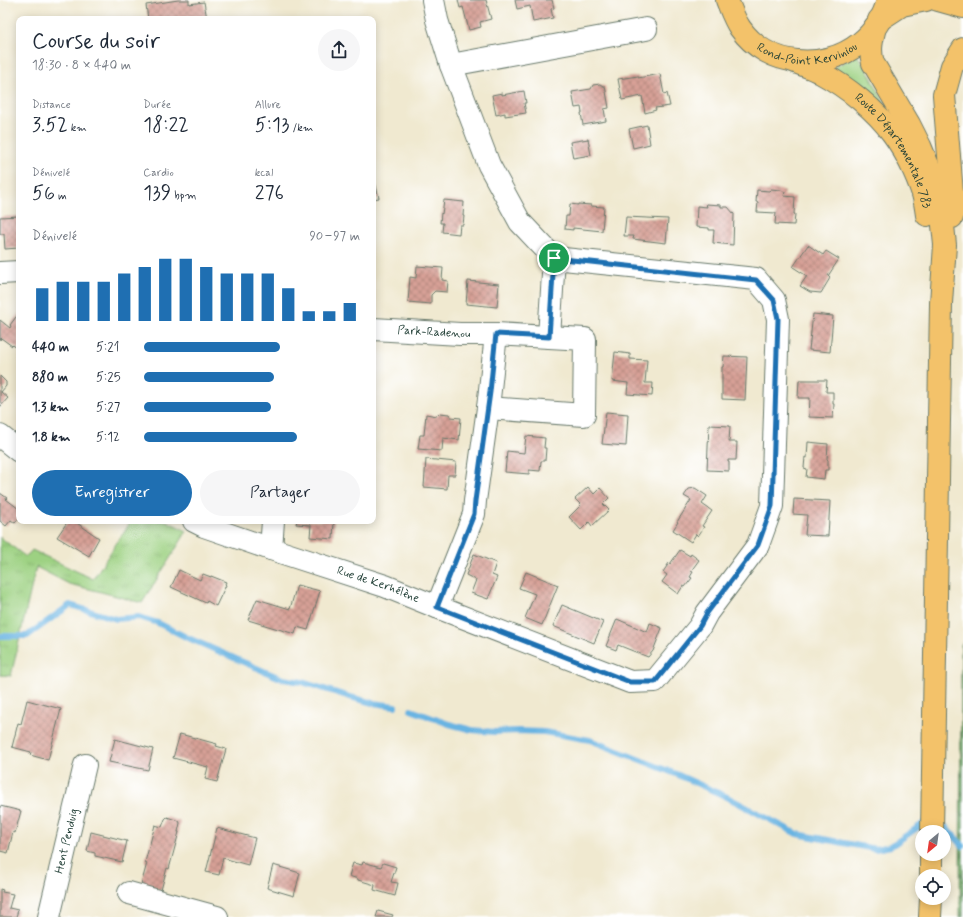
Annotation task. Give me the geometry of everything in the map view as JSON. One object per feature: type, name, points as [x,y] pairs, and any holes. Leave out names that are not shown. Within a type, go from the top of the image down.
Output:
[{"type":"main road","name":"Rond-Point Kerviniou","points":[[727,0],[741,29],[751,40],[764,50],[778,57],[793,61],[808,62],[824,61],[853,49],[865,39],[878,24],[888,0]]},
{"type":"main road","points":[[878,24],[902,5],[926,0]]},
{"type":"main road","points":[[938,0],[963,7]]},
{"type":"main road","name":"Route Départementale 783","points":[[878,24],[871,43],[870,54],[872,63],[920,146],[933,177],[941,206],[945,245],[941,303]]},
{"type":"main road","points":[[932,825],[941,303],[952,254],[952,193],[944,95],[952,66],[963,49]]},
{"type":"main road","name":"Route Départementale 783","points":[[793,61],[820,72],[839,83],[858,98],[886,125],[900,145],[923,194],[941,303]]},
{"type":"main road","points":[[930,917],[931,905]]},
{"type":"street","points":[[432,0],[451,66],[489,165],[520,222],[554,258],[549,337]]},
{"type":"street","points":[[451,66],[646,29]]},
{"type":"street","name":"Rue de Kerhélène","points":[[200,524],[385,586],[630,682],[655,682],[700,626],[707,613],[758,545],[772,506],[778,319],[774,300],[756,280],[554,258]]},
{"type":"street","points":[[0,272],[16,272]]},
{"type":"street","name":"Park-Radenou","points":[[376,329],[585,339],[584,415],[488,408]]},
{"type":"street","points":[[437,607],[474,514],[496,334]]},
{"type":"street","points":[[0,436],[16,449]]},
{"type":"street","points":[[271,549],[273,524]]},
{"type":"street","name":"Hent Penduig","points":[[49,917],[85,765]]},
{"type":"street","points":[[129,893],[217,917]]},
{"type":"green space","points":[[857,55],[868,71],[898,130],[839,74],[835,67]]},
{"type":"green space","points":[[129,524],[173,524],[187,531],[142,603],[69,584],[36,567],[11,676],[0,675],[0,537],[26,557],[32,550],[93,579]]},
{"type":"green space","points":[[961,644],[963,644],[963,917],[960,917]]},
{"type":"building","points":[[178,0],[189,0],[189,4],[204,2],[206,16],[148,16],[146,5]]},
{"type":"building","points":[[458,0],[486,0],[491,19],[480,22],[481,27],[469,30],[463,7],[460,8]]},
{"type":"building","points":[[515,0],[552,0],[554,8],[551,9],[553,18],[533,22],[530,6],[517,9]]},
{"type":"building","points":[[660,74],[664,94],[667,93],[670,106],[655,108],[656,110],[645,113],[642,96],[622,100],[618,79],[638,76],[638,78]]},
{"type":"building","points":[[600,84],[605,86],[609,108],[604,109],[606,121],[583,125],[581,107],[575,108],[572,92],[591,89],[593,85]]},
{"type":"building","points":[[524,91],[526,113],[505,116],[505,113],[496,115],[492,95],[502,93],[502,95]]},
{"type":"building","points":[[647,125],[650,144],[633,148],[629,129]]},
{"type":"building","points":[[588,139],[591,155],[573,158],[570,142]]},
{"type":"building","points":[[376,186],[379,198],[376,198]]},
{"type":"building","points":[[771,189],[785,192],[784,196],[795,197],[794,225],[775,224],[776,213],[757,212],[757,190],[769,191]]},
{"type":"building","points":[[444,200],[464,202],[463,225],[460,225],[459,234],[442,232],[443,223],[440,223]]},
{"type":"building","points":[[570,204],[604,207],[602,231],[573,228],[573,230],[565,229],[566,216],[569,216]]},
{"type":"building","points":[[706,204],[728,207],[734,214],[733,245],[713,243],[714,230],[696,227],[697,206],[707,207]]},
{"type":"building","points":[[16,216],[16,248],[5,249],[4,234],[0,234],[0,217]]},
{"type":"building","points":[[626,217],[668,219],[666,243],[633,239],[634,236],[624,236]]},
{"type":"building","points":[[808,245],[823,255],[826,251],[839,259],[828,276],[830,278],[821,293],[810,292],[800,286],[807,276],[793,267]]},
{"type":"building","points":[[417,266],[443,268],[442,280],[448,281],[447,292],[435,291],[431,295],[431,304],[408,302],[410,277],[416,278]]},
{"type":"building","points":[[468,281],[499,284],[497,307],[466,304]]},
{"type":"building","points":[[813,314],[833,316],[830,352],[809,350]]},
{"type":"building","points":[[16,317],[16,348],[1,338],[0,340],[0,320],[10,328],[10,325]]},
{"type":"building","points":[[615,352],[630,354],[630,359],[647,360],[645,383],[653,383],[652,396],[627,394],[628,383],[612,381]]},
{"type":"building","points":[[724,356],[747,357],[745,400],[722,399],[722,367]]},
{"type":"building","points":[[0,376],[6,382],[6,386],[1,392],[8,398],[0,407]]},
{"type":"building","points":[[799,380],[827,380],[826,392],[833,392],[833,418],[809,417],[810,398],[798,398]]},
{"type":"building","points":[[606,412],[628,414],[626,446],[602,444]]},
{"type":"building","points":[[440,413],[449,414],[451,417],[461,418],[459,440],[443,438],[442,451],[418,449],[420,435],[424,435],[426,414],[437,416]]},
{"type":"building","points":[[709,425],[730,426],[729,442],[737,442],[736,460],[728,460],[729,471],[707,470]]},
{"type":"building","points":[[526,436],[545,438],[545,461],[541,461],[540,471],[529,470],[529,474],[505,472],[507,451],[524,453]]},
{"type":"building","points":[[808,442],[828,444],[828,470],[825,470],[824,479],[806,477],[807,469],[804,468],[805,457],[807,458]]},
{"type":"building","points":[[426,459],[456,462],[455,475],[448,475],[447,489],[424,487]]},
{"type":"building","points":[[588,487],[594,494],[600,488],[609,498],[603,504],[609,510],[592,526],[589,522],[581,530],[569,517],[581,505],[575,499]]},
{"type":"building","points":[[695,488],[707,496],[702,504],[712,511],[702,526],[704,527],[698,536],[696,534],[691,542],[673,530],[691,500],[684,496],[689,489]]},
{"type":"building","points":[[0,493],[16,507],[16,522],[15,523],[11,520],[6,526],[0,521]]},
{"type":"building","points":[[794,499],[830,501],[828,536],[805,535],[807,515],[793,514]]},
{"type":"building","points":[[66,524],[78,524],[99,538],[89,556],[57,537]]},
{"type":"building","points":[[296,524],[334,524],[333,539],[310,537],[311,525]]},
{"type":"building","points":[[680,550],[690,556],[691,554],[699,560],[691,571],[693,572],[690,577],[692,578],[685,587],[683,586],[678,594],[662,582],[667,575],[663,572]]},
{"type":"building","points":[[474,554],[496,563],[492,575],[497,577],[488,599],[471,593],[476,580],[466,575]]},
{"type":"building","points":[[179,570],[200,580],[203,574],[226,582],[216,606],[171,587]]},
{"type":"building","points":[[526,572],[558,585],[542,625],[525,618],[535,594],[519,588]]},
{"type":"building","points":[[297,585],[320,591],[308,630],[297,627],[295,634],[248,620],[257,599],[290,609]]},
{"type":"building","points":[[562,605],[603,622],[594,643],[553,626]]},
{"type":"building","points":[[617,619],[647,632],[650,623],[662,628],[653,651],[648,657],[618,645],[616,650],[606,646]]},
{"type":"building","points":[[27,700],[61,709],[48,760],[30,755],[31,752],[12,747],[18,723],[21,724]]},
{"type":"building","points":[[180,734],[217,744],[216,746],[226,749],[217,782],[205,779],[208,767],[173,758]]},
{"type":"building","points":[[115,739],[153,749],[148,770],[109,762]]},
{"type":"building","points":[[0,806],[21,811],[15,833],[13,832],[8,853],[0,851]]},
{"type":"building","points":[[167,817],[179,821],[180,823],[169,869],[167,868],[161,890],[141,885],[147,863],[145,862],[155,825],[162,827]]},
{"type":"building","points":[[217,828],[255,838],[248,865],[223,858],[219,875],[206,872]]},
{"type":"building","points":[[91,832],[127,841],[122,862],[95,856],[95,853],[87,851]]},
{"type":"building","points":[[363,862],[381,867],[383,863],[396,867],[391,882],[398,883],[395,896],[374,890],[375,885],[349,876],[353,863],[362,865]]},
{"type":"building","points":[[273,865],[300,873],[294,896],[267,888]]},
{"type":"building","points":[[0,889],[3,890],[2,892],[13,894],[9,908],[18,910],[16,917],[0,917]]},
{"type":"building","points":[[378,911],[393,915],[392,917],[376,917]]},
{"type":"waterway","points":[[0,636],[27,636],[70,605],[116,619],[139,617],[158,623],[186,637],[283,679],[302,682],[373,703],[395,706]]},
{"type":"waterway","points":[[411,710],[449,724],[472,730],[494,732],[544,732],[590,740],[676,774],[725,796],[797,834],[875,849],[891,846],[927,821]]},
{"type":"waterway","points":[[951,833],[963,846]]},
{"type":"route","points":[[554,258],[756,280],[774,300],[778,319],[772,506],[758,545],[707,613],[700,626],[655,682],[630,682],[437,607],[474,514],[496,334],[549,337],[554,258]]}]
